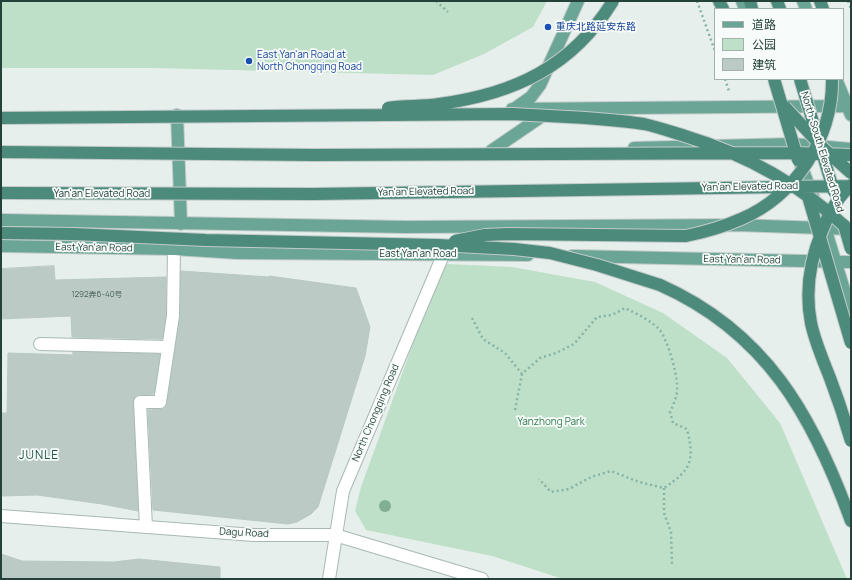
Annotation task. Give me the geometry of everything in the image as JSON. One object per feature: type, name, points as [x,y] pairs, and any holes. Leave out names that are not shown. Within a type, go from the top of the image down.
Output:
[{"type":"highway","points":[[333,115],[394,107],[439,104],[497,93],[534,78],[566,56],[587,37],[613,1]]},
{"type":"highway","points":[[766,80],[802,128],[851,172]]},
{"type":"highway","points":[[774,80],[851,343]]},
{"type":"highway","name":"North-South Elevated Road","points":[[800,80],[851,249]]},
{"type":"highway","points":[[441,249],[485,235],[686,236],[710,231],[742,219],[763,207],[785,190],[808,162],[821,138],[827,118],[832,80]]},
{"type":"highway","points":[[1,118],[514,114],[588,118],[645,124],[703,142],[751,161],[778,176],[821,205],[851,231]]},
{"type":"highway","points":[[1,151],[314,155],[794,153],[851,155]]},
{"type":"highway","points":[[851,185],[835,205],[816,245],[809,281],[811,323],[841,407],[851,441]]},
{"type":"highway","name":"Yan'an Elevated Road","points":[[1,193],[314,194],[851,185]]},
{"type":"highway","points":[[1,233],[73,234],[441,249],[514,249],[550,253],[597,265],[660,285],[705,308],[745,340],[788,388],[809,423],[832,470],[851,521]]},
{"type":"main road","points":[[514,109],[532,97],[540,85],[578,1]]},
{"type":"main road","points":[[770,80],[825,228],[834,262],[851,312]]},
{"type":"main road","points":[[1,114],[176,115],[554,108],[780,107],[850,109],[836,80]]},
{"type":"main road","points":[[491,151],[554,108]]},
{"type":"main road","points":[[176,115],[181,224]]},
{"type":"main road","points":[[1,151],[177,149],[491,151],[794,144],[851,149]]},
{"type":"main road","points":[[1,220],[406,227],[737,225],[825,228],[851,231]]},
{"type":"main road","points":[[406,227],[441,249],[471,226]]},
{"type":"main road","name":"East Yan'an Road","points":[[1,246],[174,249],[238,253],[441,249],[851,262]]},
{"type":"street","points":[[146,527],[140,402],[160,402],[173,316],[174,249]]},
{"type":"street","name":"North Chongqing Road","points":[[329,579],[343,491],[441,249]]},
{"type":"street","points":[[40,344],[168,347]]},
{"type":"street","name":"Dagu Road","points":[[1,516],[254,535],[335,535],[482,579]]},
{"type":"path","points":[[436,1],[448,12]]},
{"type":"path","points":[[697,1],[714,48]]},
{"type":"path","points":[[848,1],[851,9]]},
{"type":"path","points":[[515,410],[522,374],[540,358],[556,354],[574,344],[596,316],[612,315],[625,308],[642,316],[660,330],[670,354],[678,386],[676,399],[670,412],[674,422],[688,429],[692,449],[689,464],[678,479],[664,488],[639,482],[611,471],[590,477],[569,489],[551,492],[540,479]]},
{"type":"path","points":[[472,318],[483,339],[506,353],[522,374]]},
{"type":"path","points":[[664,488],[664,513],[671,532],[672,565]]},
{"type":"green space","points":[[1,1],[547,1],[533,27],[484,54],[433,75],[153,68],[1,68]]},
{"type":"green space","name":"Yanzhong Park","points":[[447,264],[512,267],[595,282],[663,313],[727,358],[780,423],[847,579],[563,579],[492,556],[366,530],[355,511],[361,487],[431,294]]},
{"type":"building","points":[[54,266],[55,280],[166,277],[166,315],[162,339],[72,337],[71,316],[1,319],[1,269]]},
{"type":"building","points":[[181,271],[269,276],[356,288],[370,327],[365,356],[318,507],[311,514],[297,522],[288,524],[153,510],[148,410],[163,409],[167,403],[180,317]]},
{"type":"building","points":[[73,352],[160,354],[154,394],[137,395],[133,402],[138,511],[102,504],[37,495],[1,496],[1,413],[7,413],[8,353],[73,355]]},
{"type":"building","points":[[1,554],[22,561],[114,562],[139,559],[220,567],[220,579],[1,579]]},
{"type":"place","name":"重庆北路延安东路","points":[[548,27]]},
{"type":"place","name":"East Yan'an Road at North Chongqing Road","points":[[249,61]]},
{"type":"district","name":"JUNLE","points":[[39,456]]}]
